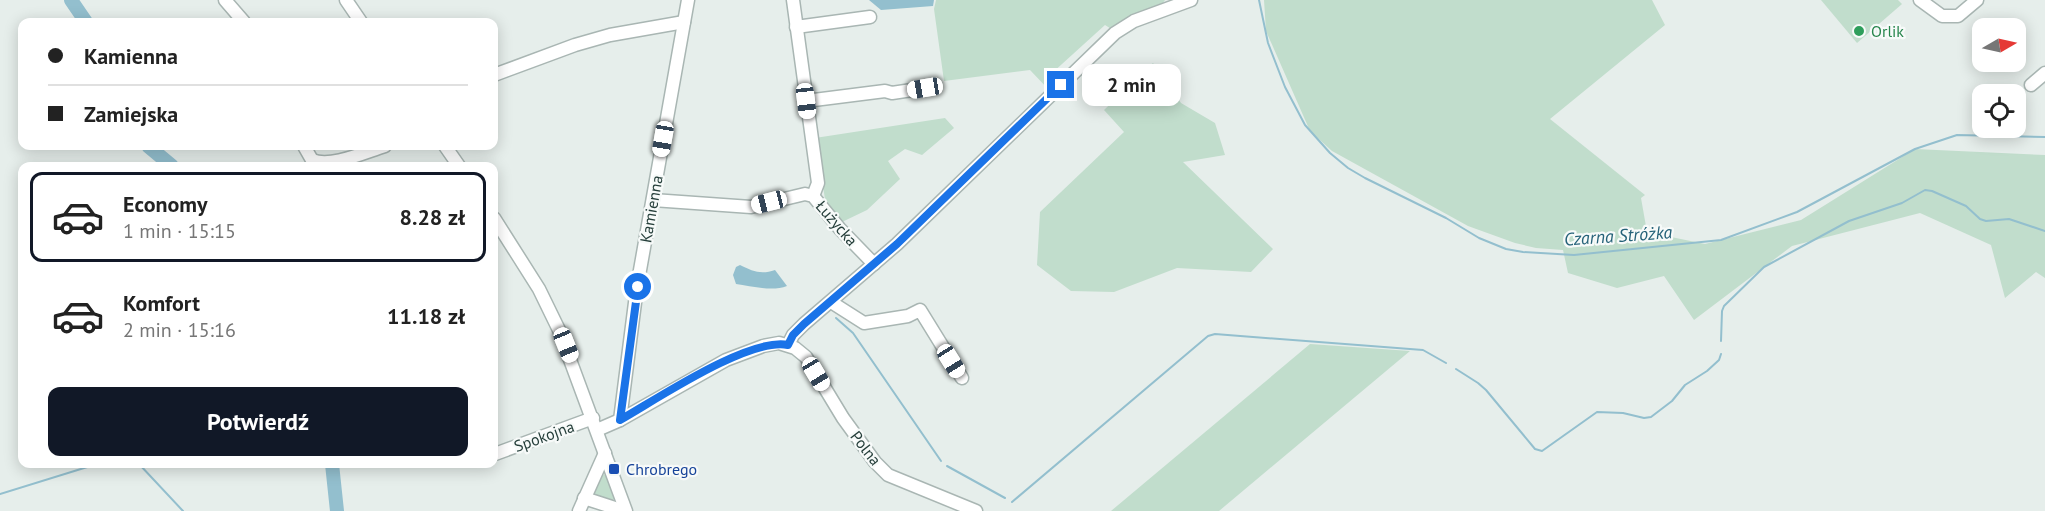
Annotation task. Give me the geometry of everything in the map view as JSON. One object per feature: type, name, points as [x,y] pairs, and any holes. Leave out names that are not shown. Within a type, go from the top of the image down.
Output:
[{"type":"street","points":[[225,0],[241,18]]},
{"type":"street","points":[[346,0],[359,18]]},
{"type":"street","name":"Kamienna","points":[[620,420],[638,287],[688,0]]},
{"type":"street","points":[[793,0],[818,183],[813,196]]},
{"type":"street","points":[[788,345],[793,335],[804,324],[874,264],[1115,33],[1134,21],[1191,0]]},
{"type":"street","points":[[1920,0],[1942,16],[1958,16],[1977,0]]},
{"type":"street","points":[[796,27],[870,17]]},
{"type":"street","points":[[498,74],[575,45],[610,35],[684,22]]},
{"type":"street","points":[[2031,85],[2045,73]]},
{"type":"street","points":[[806,101],[925,88]]},
{"type":"street","points":[[332,162],[372,150]]},
{"type":"street","name":"Łużycka","points":[[653,200],[751,207],[805,194],[813,196],[840,229],[874,264]]},
{"type":"street","points":[[498,224],[533,280],[559,330],[625,511]]},
{"type":"street","points":[[831,302],[864,323],[908,316],[920,310],[962,378]]},
{"type":"street","name":"Spokojna","points":[[498,453],[595,424],[620,420],[726,360],[763,346],[779,343],[788,345]]},
{"type":"street","name":"Polna","points":[[788,345],[806,357],[843,418],[875,462],[888,475],[976,511]]},
{"type":"street","points":[[579,511],[605,453]]},
{"type":"street","points":[[584,498],[625,511]]},
{"type":"green space","points":[[936,0],[1165,0],[1160,7],[1113,30],[1105,25],[1051,74],[1058,82],[1050,91],[1030,70],[944,81],[934,9]]},
{"type":"green space","points":[[1264,0],[1652,0],[1665,25],[1550,119],[1645,195],[1641,198],[1647,232],[1705,244],[1801,220],[1915,149],[2045,155],[2045,278],[2036,272],[2005,298],[1991,245],[1920,213],[1792,246],[1694,320],[1664,276],[1617,288],[1568,273],[1563,250],[1536,248],[1515,243],[1468,226],[1332,151],[1310,131],[1266,31]]},
{"type":"green space","name":"Orlik","points":[[1821,0],[1898,0],[1902,4],[1857,43]]},
{"type":"green space","points":[[1153,63],[1181,103],[1215,123],[1225,155],[1183,162],[1273,249],[1251,272],[1177,268],[1114,292],[1071,291],[1037,265],[1040,212],[1124,132],[1104,110]]},
{"type":"green space","points":[[945,118],[954,128],[922,155],[905,149],[888,161],[900,179],[867,210],[842,222],[825,199],[815,138]]},
{"type":"green space","points":[[1310,344],[1410,351],[1219,511],[1111,511]]},
{"type":"green space","points":[[600,474],[607,475],[616,497],[610,503],[594,493]]},
{"type":"water","points":[[869,0],[934,0],[933,6],[881,10]]},
{"type":"water","points":[[740,265],[757,272],[775,270],[787,286],[768,289],[736,284],[733,275],[736,267]]},
{"type":"waterway","points":[[71,0],[83,18]]},
{"type":"waterway","name":"Czarna Stróżka","points":[[1259,0],[1268,43],[1285,87],[1305,125],[1330,153],[1365,178],[1446,218],[1479,238],[1506,249],[1523,252],[1574,255],[1721,240],[1797,212],[1915,149],[1957,135],[2045,137]]},
{"type":"waterway","points":[[153,150],[167,162]]},
{"type":"waterway","points":[[1721,341],[1724,306],[1764,267],[1849,221],[1902,203],[1925,190],[1966,206],[1980,219],[1986,221],[2009,219],[2045,231]]},
{"type":"waterway","points":[[836,318],[853,333],[941,461]]},
{"type":"waterway","points":[[1012,502],[1208,336],[1215,334],[1423,350],[1446,363]]},
{"type":"waterway","points":[[1456,369],[1486,390],[1535,449],[1542,451],[1597,412],[1651,417],[1672,401],[1685,385],[1707,371],[1719,360],[1721,354]]},
{"type":"waterway","points":[[947,466],[1005,498]]},
{"type":"waterway","points":[[0,494],[84,468]]},
{"type":"waterway","points":[[143,468],[183,511]]},
{"type":"waterway","points":[[332,468],[337,511]]},
{"type":"place","name":"Orlik","points":[[1859,31]]},
{"type":"place","name":"Chrobrego","points":[[614,469]]},
{"type":"route","points":[[638,287],[620,420],[726,360],[770,344],[788,345],[793,335],[804,324],[897,244],[1061,85]]}]
